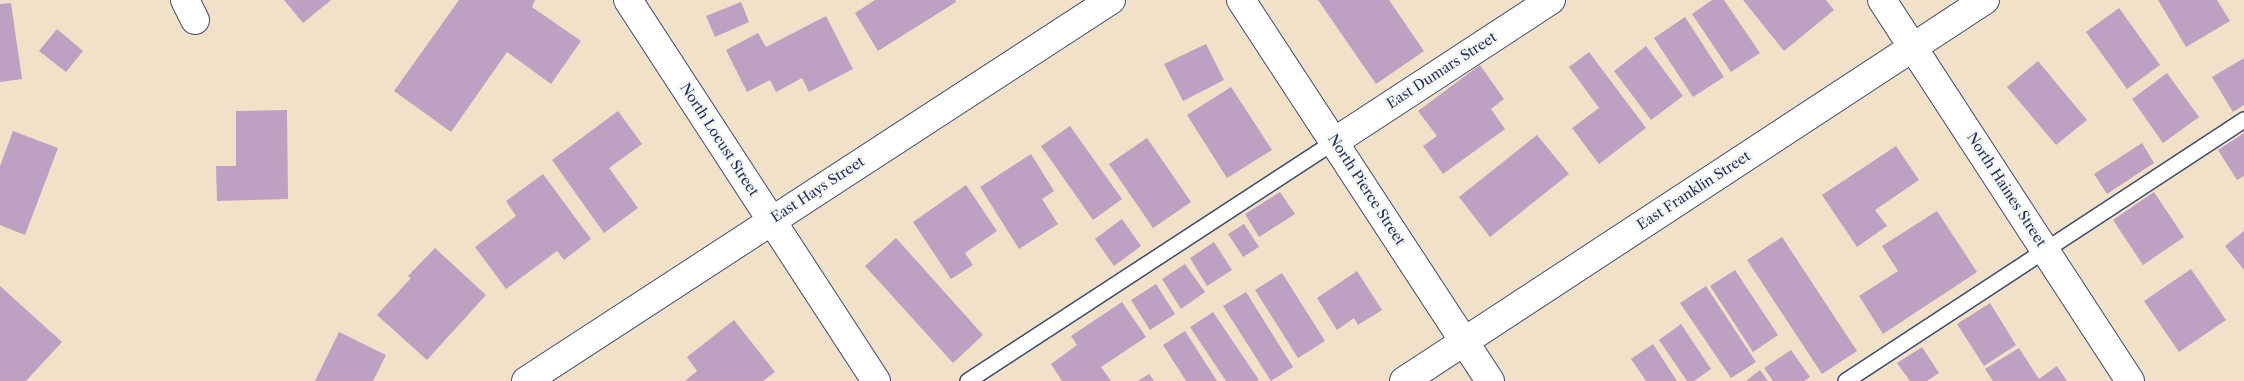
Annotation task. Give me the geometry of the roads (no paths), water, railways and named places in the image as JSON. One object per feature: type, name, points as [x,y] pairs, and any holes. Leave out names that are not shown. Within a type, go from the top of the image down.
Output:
[{"type":"street","name":"North Locust Street","points":[[628,0],[876,381]]},
{"type":"street","name":"East Hays Street","points":[[526,381],[1111,0]]},
{"type":"street","name":"North Pierce Street","points":[[1241,0],[1490,381]]},
{"type":"street","name":"East Dumars Street","points":[[1334,142],[1551,0]]},
{"type":"street","name":"North Haines Street","points":[[1882,0],[2130,381]]},
{"type":"street","name":"East Franklin Street","points":[[1404,381],[1985,0]]},
{"type":"lane","points":[[1846,381],[2244,120]]},
{"type":"lane","points":[[968,381],[1334,142]]}]
